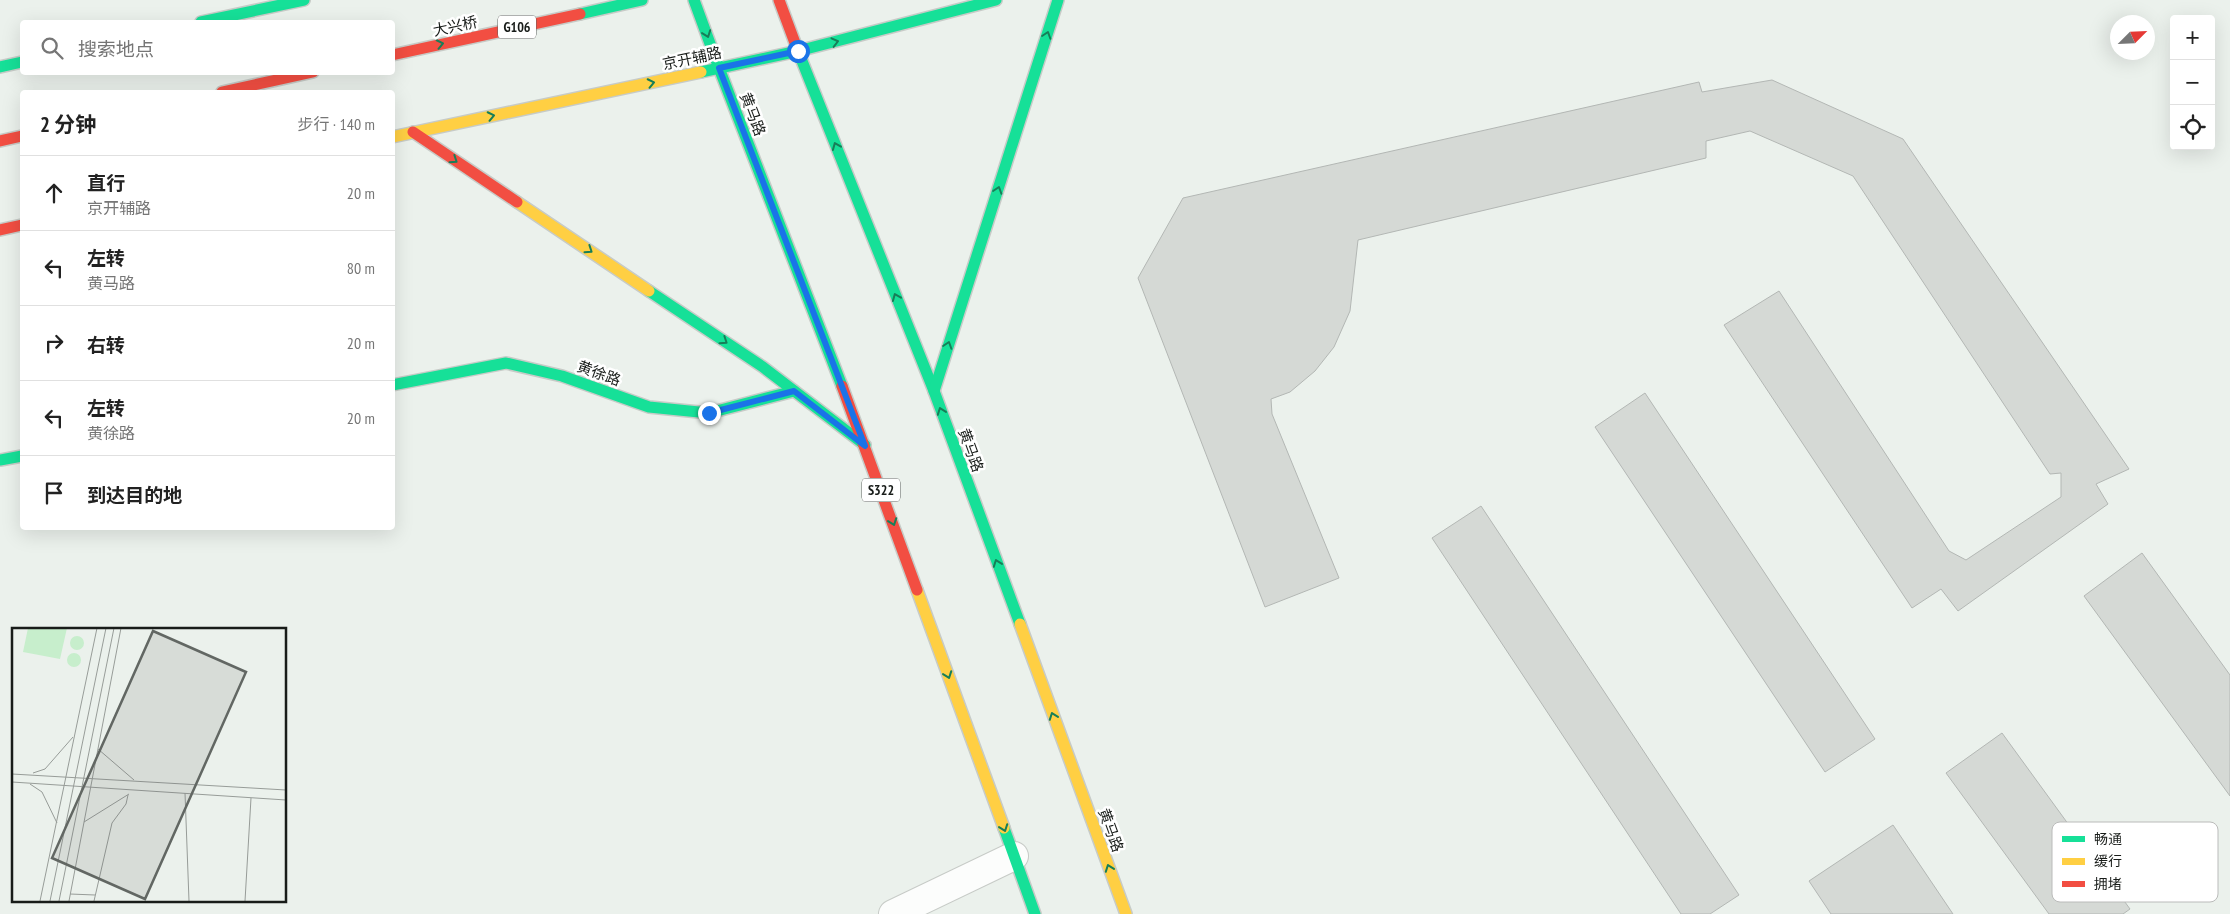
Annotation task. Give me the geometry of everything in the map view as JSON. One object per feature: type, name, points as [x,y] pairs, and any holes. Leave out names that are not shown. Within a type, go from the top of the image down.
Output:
[{"type":"main road","points":[[210,20],[304,0]]},
{"type":"main road","name":"大兴桥","points":[[395,54],[642,0]]},
{"type":"main road","name":"黄马路","points":[[694,0],[865,446],[1035,914]]},
{"type":"main road","name":"黄马路","points":[[778,0],[934,391],[1126,914]]},
{"type":"main road","name":"京开辅路","points":[[395,136],[798,51],[996,0]]},
{"type":"main road","points":[[934,391],[1058,0]]},
{"type":"main road","points":[[0,66],[20,62]]},
{"type":"main road","points":[[231,90],[299,75]]},
{"type":"main road","points":[[413,132],[763,367],[865,446]]},
{"type":"main road","points":[[0,141],[20,136]]},
{"type":"main road","points":[[0,230],[20,225]]},
{"type":"main road","name":"黄徐路","points":[[395,384],[506,363],[562,376],[649,407],[709,413],[794,391]]},
{"type":"main road","points":[[0,460],[20,456]]},
{"type":"street","points":[[893,914],[1014,856]]},
{"type":"building","points":[[1772,80],[1903,139],[2129,469],[2096,484],[2108,504],[1958,611],[1941,589],[1912,608],[1724,325],[1779,291],[1949,551],[1966,560],[2061,497],[2061,473],[2050,474],[1853,176],[1750,131],[1706,141],[1706,158],[1358,240],[1350,311],[1334,347],[1315,371],[1290,392],[1271,399],[1272,414],[1339,578],[1265,607],[1138,278],[1183,198],[1699,82],[1702,92]]},
{"type":"building","points":[[1645,393],[1875,739],[1825,772],[1595,427]]},
{"type":"building","points":[[1481,506],[1739,895],[1710,914],[1681,914],[1432,538]]},
{"type":"building","points":[[2142,553],[2230,675],[2230,796],[2084,596]]},
{"type":"building","points":[[2002,733],[2067,822],[2052,822],[2052,902],[2125,902],[2130,909],[2123,914],[2049,914],[1946,773]]},
{"type":"building","points":[[1893,825],[1953,914],[1831,914],[1809,881]]},
{"type":"traffic: fast","points":[[210,20],[304,0]]},
{"type":"traffic: fast","points":[[580,14],[642,0]]},
{"type":"traffic: fast","points":[[694,0],[719,68]]},
{"type":"traffic: fast","points":[[701,72],[798,51],[996,0]]},
{"type":"traffic: fast","points":[[934,391],[1058,0]]},
{"type":"traffic: fast","points":[[798,51],[934,391],[1020,624]]},
{"type":"traffic: fast","points":[[0,67],[20,62]]},
{"type":"traffic: fast","points":[[719,68],[842,386]]},
{"type":"traffic: fast","points":[[649,291],[763,367],[865,445]]},
{"type":"traffic: fast","points":[[395,384],[506,363],[562,376],[649,407],[709,413],[794,391]]},
{"type":"traffic: fast","points":[[0,460],[20,456]]},
{"type":"traffic: fast","points":[[1004,828],[1035,914]]},
{"type":"traffic: slow","points":[[395,136],[701,72]]},
{"type":"traffic: slow","points":[[517,202],[649,291]]},
{"type":"traffic: slow","points":[[917,590],[1004,828]]},
{"type":"traffic: slow","points":[[1020,624],[1126,914]]},
{"type":"traffic: jam","points":[[779,0],[798,51]]},
{"type":"traffic: jam","points":[[395,54],[580,14]]},
{"type":"traffic: jam","points":[[231,90],[299,75]]},
{"type":"traffic: jam","points":[[413,132],[517,202]]},
{"type":"traffic: jam","points":[[0,141],[20,136]]},
{"type":"traffic: jam","points":[[0,230],[20,225]]},
{"type":"traffic: jam","points":[[842,386],[917,590]]},
{"type":"route","points":[[709,413],[794,391],[865,446],[719,68],[798,51]]}]
